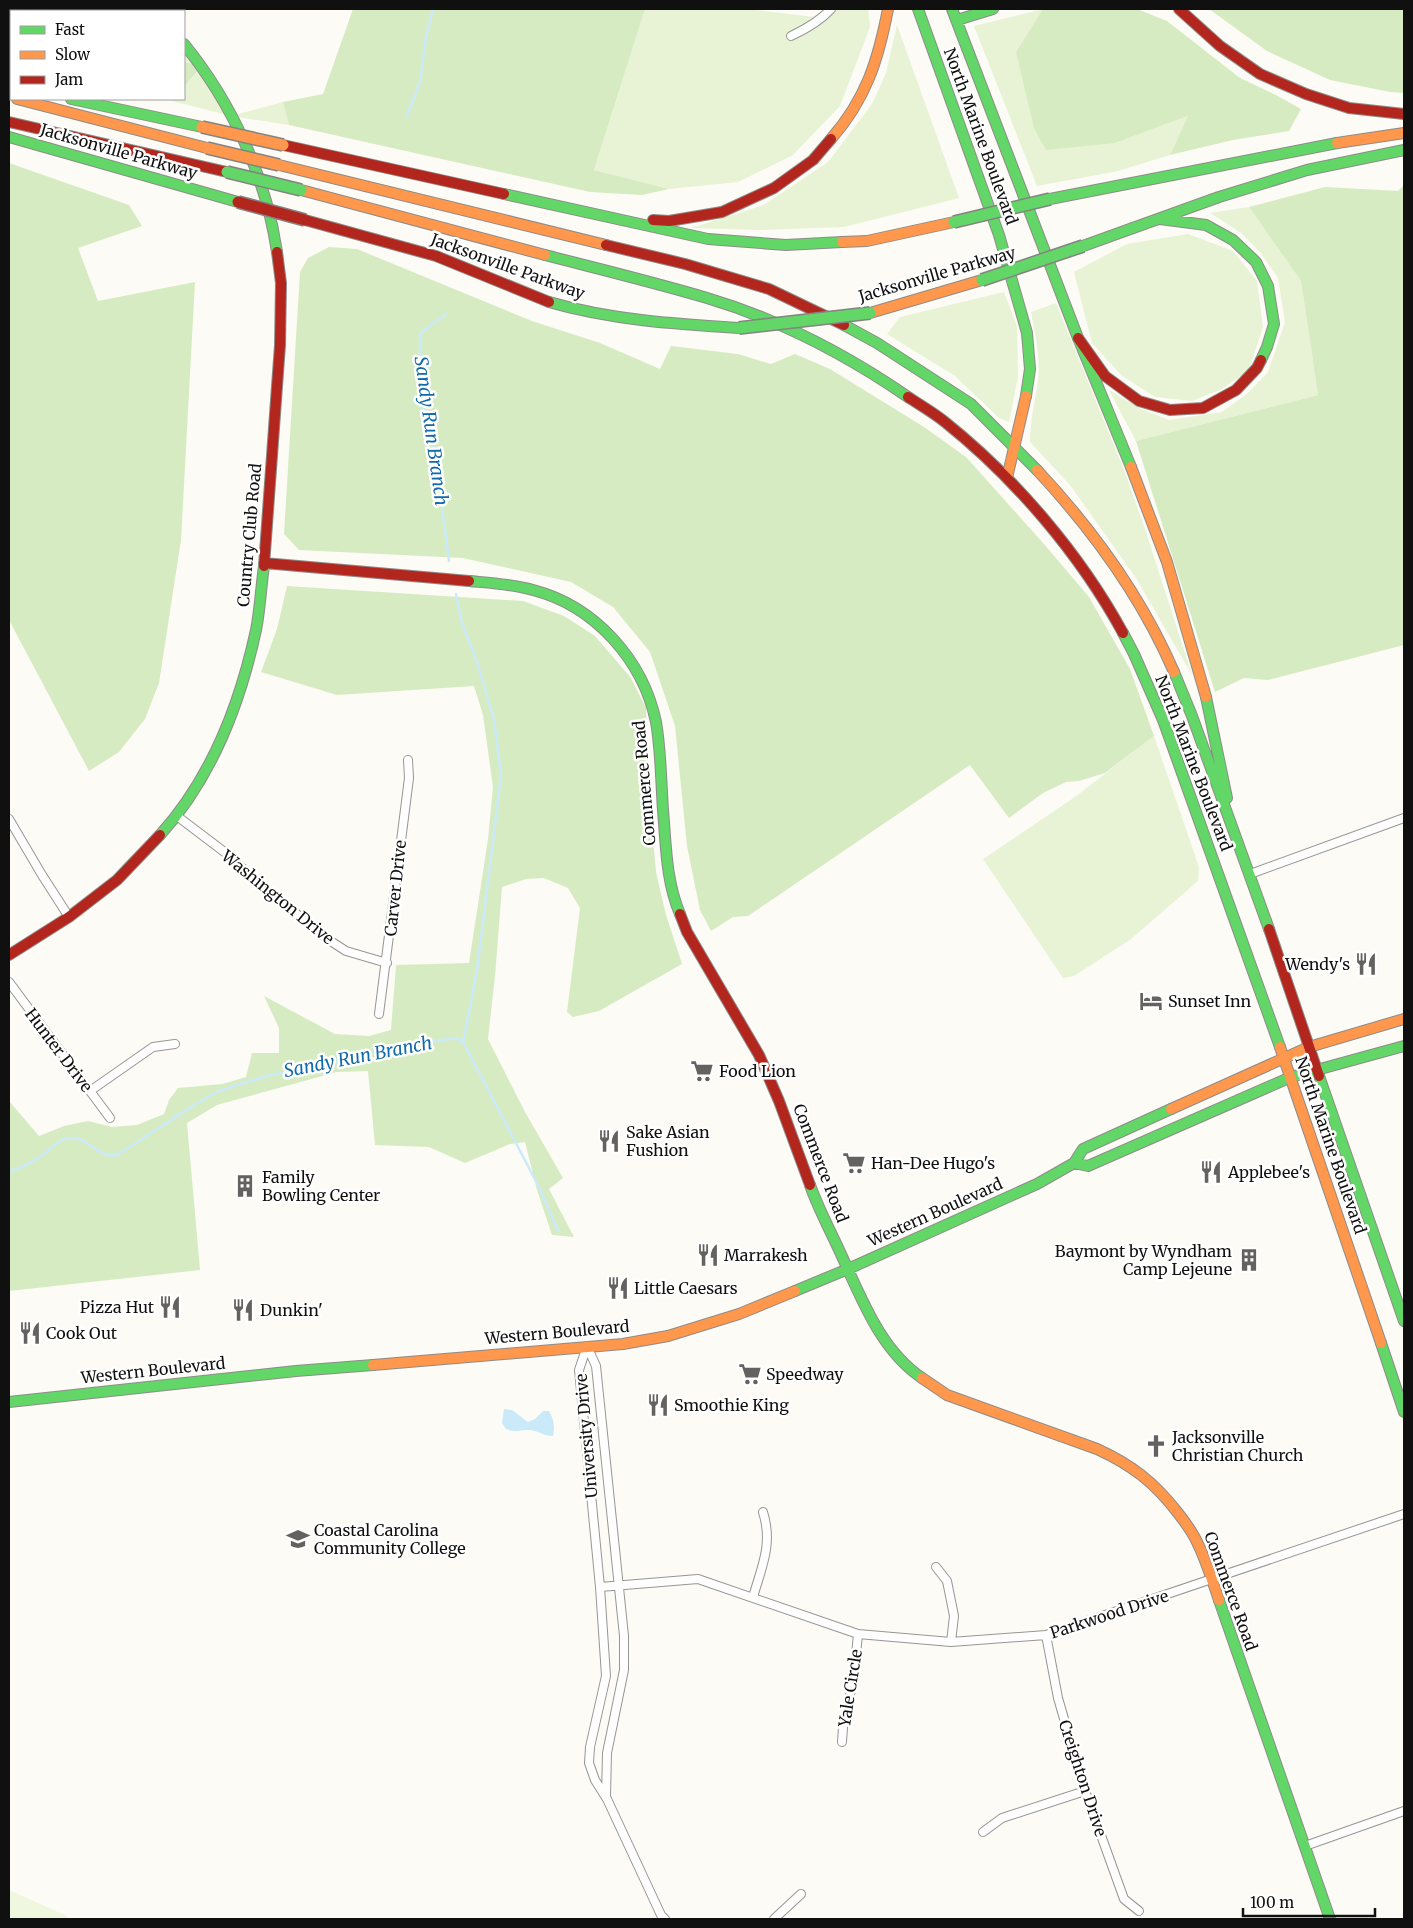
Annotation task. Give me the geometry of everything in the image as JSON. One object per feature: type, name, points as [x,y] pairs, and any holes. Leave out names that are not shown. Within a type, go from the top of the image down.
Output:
[{"type":"main road","points":[[600,216],[669,222],[722,212],[774,188],[813,160],[845,123],[870,79],[882,39],[888,9]]},
{"type":"main road","name":"North Marine Boulevard","points":[[918,9],[999,235],[1027,333],[1030,369],[1025,400],[1007,478],[1063,541],[1110,609],[1134,654],[1163,720],[1291,1077],[1404,1410]]},
{"type":"main road","name":"North Marine Boulevard","points":[[952,9],[1078,338],[1139,487],[1173,580],[1206,696],[1234,830],[1404,1321]]},
{"type":"main road","points":[[957,20],[993,9]]},
{"type":"main road","points":[[1179,9],[1220,46],[1260,74],[1306,94],[1349,108],[1404,114]]},
{"type":"main road","name":"Country Club Road","points":[[9,955],[69,917],[117,880],[177,816],[216,751],[239,695],[256,629],[264,563],[280,346],[281,283],[273,226],[255,166],[229,111],[202,66],[185,45]]},
{"type":"main road","points":[[21,100],[207,148],[676,262],[769,289],[825,315],[877,343],[971,404],[1068,503],[1131,590],[1164,650],[1189,708],[1234,830]]},
{"type":"main road","points":[[76,100],[708,239],[786,245],[867,242],[1050,199],[1360,139],[1404,133]]},
{"type":"main road","points":[[9,122],[301,190],[708,298],[772,322],[826,348],[886,382],[945,422],[1007,478]]},
{"type":"main road","name":"Jacksonville Parkway","points":[[9,137],[436,256],[545,301],[583,312],[668,324],[738,328],[870,313],[982,280],[1219,197],[1307,170],[1404,150]]},
{"type":"main road","points":[[1078,338],[1105,376],[1139,401],[1170,410],[1203,408],[1236,390],[1257,368],[1267,347],[1274,324],[1268,286],[1256,262],[1233,240],[1206,225],[1160,219]]},
{"type":"main road","name":"Commerce Road","points":[[264,563],[498,583],[538,590],[569,603],[586,613],[599,623],[625,651],[644,684],[652,703],[656,724],[668,870],[676,905],[687,932],[759,1055],[779,1101],[813,1194],[882,1337],[910,1370],[947,1395],[1097,1449],[1141,1473],[1162,1492],[1189,1526],[1212,1580],[1330,1919]]},
{"type":"main road","name":"Western Boulevard","points":[[9,1402],[296,1371],[623,1344],[673,1334],[739,1314],[848,1269],[1037,1184],[1074,1163],[1083,1149],[1284,1057],[1309,1047],[1404,1019]]},
{"type":"main road","name":"Western Boulevard","points":[[1074,1163],[1088,1166],[1291,1077],[1404,1046]]},
{"type":"street","points":[[791,36],[817,22],[831,9]]},
{"type":"street","name":"Carver Drive","points":[[379,1014],[387,964],[409,778],[408,760]]},
{"type":"street","name":"Washington Drive","points":[[177,816],[227,854],[262,886],[328,940],[346,951],[387,964]]},
{"type":"street","points":[[1250,874],[1404,818]]},
{"type":"street","points":[[9,820],[69,917]]},
{"type":"street","name":"Hunter Drive","points":[[9,982],[110,1118]]},
{"type":"street","points":[[90,1091],[153,1046],[175,1044]]},
{"type":"street","name":"University Drive","points":[[587,1346],[596,1366],[617,1585],[624,1636],[624,1670],[606,1753],[606,1799]]},
{"type":"street","name":"University Drive","points":[[587,1346],[579,1370],[600,1587],[606,1676],[590,1747],[589,1763],[595,1780],[606,1799],[661,1915],[665,1919]]},
{"type":"street","points":[[753,1597],[768,1545],[767,1525],[763,1512]]},
{"type":"street","name":"Parkwood Drive","points":[[600,1587],[698,1579],[858,1634],[951,1642],[1046,1636],[1404,1514]]},
{"type":"street","points":[[936,1567],[947,1582],[954,1616],[951,1642]]},
{"type":"street","name":"Yale Circle","points":[[842,1742],[843,1727],[854,1676],[858,1634]]},
{"type":"street","name":"Creighton Drive","points":[[1046,1636],[1058,1698],[1085,1792],[1124,1899],[1139,1912]]},
{"type":"street","points":[[983,1832],[1002,1818],[1085,1792]]},
{"type":"street","points":[[1305,1846],[1404,1811]]},
{"type":"street","points":[[774,1919],[801,1894]]},
{"type":"green space","points":[[9,9],[45,10],[10,10],[9,64]]},
{"type":"green space","points":[[43,9],[156,10],[45,10]]},
{"type":"green space","points":[[353,9],[645,9],[594,170],[669,189],[642,195],[590,192],[289,125],[283,102],[323,94]]},
{"type":"green space","points":[[645,9],[746,9],[823,18],[831,9],[868,9],[870,27],[840,106],[793,155],[738,182],[669,189],[594,170]]},
{"type":"green space","points":[[1043,9],[1016,53],[1115,143],[1188,116],[1170,155],[1118,171],[1037,186],[974,26]]},
{"type":"green space","points":[[1043,9],[1137,9],[1167,21],[1240,78],[1301,109],[1289,131],[1233,140],[1170,155],[1188,116],[1115,143],[1046,150],[1034,128],[1016,52]]},
{"type":"green space","points":[[1209,9],[1404,9],[1404,93],[1330,80],[1267,51]]},
{"type":"green space","points":[[897,25],[959,198],[844,227],[761,230],[691,228],[764,205],[828,162],[872,104],[886,73]]},
{"type":"green space","points":[[185,45],[202,66],[231,116],[172,101],[185,100],[185,86],[202,67],[185,62]]},
{"type":"green space","points":[[185,62],[202,66],[185,86]]},
{"type":"green space","points":[[283,102],[289,125],[231,116]]},
{"type":"green space","points":[[9,163],[129,205],[142,226],[78,248],[98,301],[195,282],[181,540],[159,683],[145,719],[119,752],[89,771],[9,620]]},
{"type":"green space","points":[[1404,185],[1404,645],[1268,680],[1244,678],[1215,692],[1136,441],[1318,395],[1301,281],[1249,207],[1325,187],[1398,191]]},
{"type":"green space","points":[[1249,207],[1301,281],[1318,395],[1136,441],[1109,390],[1141,409],[1169,420],[1222,412],[1248,393],[1268,372],[1285,322],[1278,278],[1260,252],[1241,233],[1210,213]]},
{"type":"green space","points":[[1188,234],[1233,251],[1257,281],[1263,327],[1249,370],[1222,389],[1192,401],[1155,397],[1121,375],[1092,343],[1074,272],[1127,244]]},
{"type":"green space","points":[[329,247],[357,249],[532,321],[600,343],[660,369],[671,346],[738,354],[771,364],[795,354],[830,369],[924,427],[966,457],[1044,544],[1089,597],[1130,669],[1154,736],[1105,773],[1079,781],[1066,782],[1043,793],[1009,818],[970,765],[748,916],[733,917],[711,931],[700,910],[687,846],[675,726],[650,652],[613,607],[571,582],[463,558],[299,550],[284,534],[300,272],[308,258]]},
{"type":"green space","points":[[1004,292],[1017,326],[1018,377],[1009,422],[999,418],[955,376],[887,334],[900,317]]},
{"type":"green space","points":[[1056,303],[1124,470],[1192,675],[1136,578],[1070,485],[1030,442],[1039,372],[1031,312]]},
{"type":"green space","points":[[287,586],[523,601],[564,616],[595,636],[631,678],[646,708],[651,816],[656,872],[666,915],[682,964],[599,1011],[573,1017],[567,1012],[580,908],[568,888],[544,878],[526,879],[502,887],[488,1039],[525,1112],[563,1178],[549,1189],[574,1237],[552,1235],[537,1190],[525,1142],[510,1144],[465,1163],[429,1147],[375,1145],[368,1071],[337,1072],[217,1105],[187,1123],[200,1270],[9,1291],[9,1101],[39,1136],[64,1126],[88,1121],[112,1127],[137,1125],[164,1114],[169,1100],[178,1088],[222,1084],[246,1077],[252,1053],[279,1053],[279,1028],[264,996],[335,1034],[369,1036],[391,1030],[396,965],[469,963],[488,839],[493,787],[483,715],[474,686],[337,695],[261,672],[277,629]]},
{"type":"green space","points":[[1154,736],[1199,867],[1198,881],[1131,939],[1074,976],[1063,978],[983,859],[1075,797]]},
{"type":"green space","points":[[9,1890],[67,1916],[66,1919],[9,1919]]},
{"type":"water","points":[[504,1409],[512,1410],[528,1422],[535,1419],[543,1411],[549,1411],[554,1423],[553,1436],[537,1431],[506,1429],[502,1423]]},
{"type":"waterway","name":"Sandy Run Branch","points":[[407,116],[420,82],[426,37],[433,9]]},
{"type":"waterway","name":"Sandy Run Branch","points":[[446,314],[420,333],[420,375],[422,402],[436,459],[449,561]]},
{"type":"waterway","name":"Sandy Run Branch","points":[[456,594],[461,620],[478,665],[494,720],[501,775],[477,970],[463,1042]]},
{"type":"waterway","name":"Sandy Run Branch","points":[[9,1172],[33,1161],[59,1142],[71,1138],[83,1141],[105,1154],[117,1155],[219,1091],[271,1075],[319,1066],[383,1049],[406,1048],[449,1039],[458,1039],[463,1042]]},
{"type":"waterway","points":[[463,1042],[540,1189],[558,1231]]},
{"type":"traffic: fast","points":[[918,9],[999,235],[1027,333],[1030,369],[1026,396]]},
{"type":"traffic: fast","points":[[952,9],[1078,338],[1131,467]]},
{"type":"traffic: fast","points":[[957,20],[993,9]]},
{"type":"traffic: fast","points":[[185,45],[217,91],[232,116],[244,142],[265,196],[277,252]]},
{"type":"traffic: fast","points":[[76,100],[202,127]]},
{"type":"traffic: fast","points":[[9,137],[238,202]]},
{"type":"traffic: fast","points":[[1050,199],[1337,143]]},
{"type":"traffic: fast","points":[[1083,246],[1219,197],[1307,170],[1404,150]]},
{"type":"traffic: fast","points":[[227,172],[301,190]]},
{"type":"traffic: fast","points":[[504,194],[708,239],[786,245],[842,242]]},
{"type":"traffic: fast","points":[[954,222],[1050,199]]},
{"type":"traffic: fast","points":[[1160,219],[1206,225],[1233,240],[1256,262],[1268,286],[1274,324],[1261,360]]},
{"type":"traffic: fast","points":[[982,280],[1083,246]]},
{"type":"traffic: fast","points":[[545,255],[687,292],[760,316],[836,353],[908,397]]},
{"type":"traffic: fast","points":[[549,302],[619,317],[667,323],[739,328]]},
{"type":"traffic: fast","points":[[739,328],[870,313]]},
{"type":"traffic: fast","points":[[844,325],[877,343],[971,404],[1037,470]]},
{"type":"traffic: fast","points":[[160,835],[178,813],[209,765],[232,713],[256,630],[264,566]]},
{"type":"traffic: fast","points":[[469,581],[517,586],[556,598],[596,622],[628,657],[650,699],[656,722],[667,863],[675,901],[680,914]]},
{"type":"traffic: fast","points":[[1123,633],[1163,720],[1280,1047]]},
{"type":"traffic: fast","points":[[1174,672],[1192,716],[1269,929]]},
{"type":"traffic: fast","points":[[1206,697],[1227,798]]},
{"type":"traffic: fast","points":[[1074,1163],[1088,1166],[1291,1077],[1404,1046]]},
{"type":"traffic: fast","points":[[1319,1076],[1404,1321]]},
{"type":"traffic: fast","points":[[795,1291],[1037,1184],[1074,1163],[1083,1149],[1171,1109]]},
{"type":"traffic: fast","points":[[810,1185],[820,1211],[873,1321],[894,1353],[922,1378]]},
{"type":"traffic: fast","points":[[1381,1343],[1404,1412]]},
{"type":"traffic: fast","points":[[9,1402],[296,1371],[373,1365]]},
{"type":"traffic: fast","points":[[1219,1600],[1330,1919]]},
{"type":"traffic: slow","points":[[831,139],[862,94],[880,46],[888,9]]},
{"type":"traffic: slow","points":[[21,100],[207,148]]},
{"type":"traffic: slow","points":[[202,127],[283,145]]},
{"type":"traffic: slow","points":[[1337,143],[1404,133]]},
{"type":"traffic: slow","points":[[207,148],[279,165]]},
{"type":"traffic: slow","points":[[279,165],[606,245]]},
{"type":"traffic: slow","points":[[301,190],[545,255]]},
{"type":"traffic: slow","points":[[842,242],[867,241],[954,222]]},
{"type":"traffic: slow","points":[[870,313],[982,280]]},
{"type":"traffic: slow","points":[[1007,478],[1026,396]]},
{"type":"traffic: slow","points":[[1131,467],[1167,562],[1206,697]]},
{"type":"traffic: slow","points":[[1037,470],[1077,516],[1114,565],[1147,618],[1174,672]]},
{"type":"traffic: slow","points":[[1171,1109],[1309,1047],[1404,1019]]},
{"type":"traffic: slow","points":[[1280,1047],[1381,1343]]},
{"type":"traffic: slow","points":[[373,1365],[623,1344],[668,1336],[739,1314],[795,1291]]},
{"type":"traffic: slow","points":[[922,1378],[947,1395],[1097,1449],[1121,1461],[1142,1475],[1169,1502],[1191,1530],[1219,1600]]},
{"type":"traffic: jam","points":[[1179,9],[1220,46],[1260,74],[1306,94],[1349,108],[1404,114]]},
{"type":"traffic: jam","points":[[9,122],[227,172]]},
{"type":"traffic: jam","points":[[653,220],[669,221],[722,212],[774,188],[813,160],[831,139]]},
{"type":"traffic: jam","points":[[283,145],[504,194]]},
{"type":"traffic: jam","points":[[238,202],[305,220]]},
{"type":"traffic: jam","points":[[305,220],[436,256],[549,302]]},
{"type":"traffic: jam","points":[[606,245],[685,264],[769,289],[844,325]]},
{"type":"traffic: jam","points":[[264,566],[280,345],[281,283],[277,252]]},
{"type":"traffic: jam","points":[[1078,338],[1105,376],[1139,401],[1170,410],[1203,408],[1236,390],[1257,368],[1261,360]]},
{"type":"traffic: jam","points":[[908,397],[941,419],[971,444],[1021,493],[1066,546],[1087,575],[1123,633]]},
{"type":"traffic: jam","points":[[264,563],[469,581]]},
{"type":"traffic: jam","points":[[9,955],[69,917],[117,880],[160,835]]},
{"type":"traffic: jam","points":[[680,914],[687,932],[759,1055],[779,1101],[810,1185]]},
{"type":"traffic: jam","points":[[1269,929],[1319,1076]]},
{"type":"place","name":"Wendy's","points":[[1366,964]]},
{"type":"place","name":"Sunset Inn","points":[[1151,1001]]},
{"type":"place","name":"Food Lion","points":[[702,1071]]},
{"type":"place","name":"Sake Asian Fushion","points":[[609,1141]]},
{"type":"place","name":"Han-Dee Hugo's","points":[[854,1163]]},
{"type":"place","name":"Applebee's","points":[[1211,1172]]},
{"type":"place","name":"Family Bowling Center","points":[[245,1186]]},
{"type":"place","name":"Marrakesh","points":[[708,1255]]},
{"type":"place","name":"Baymont by Wyndham Camp Lejeune","points":[[1249,1260]]},
{"type":"place","name":"Little Caesars","points":[[618,1288]]},
{"type":"place","name":"Pizza Hut","points":[[170,1307]]},
{"type":"place","name":"Dunkin'","points":[[243,1310]]},
{"type":"place","name":"Cook Out","points":[[30,1333]]},
{"type":"place","name":"Speedway","points":[[750,1374]]},
{"type":"place","name":"Smoothie King","points":[[658,1405]]},
{"type":"place","name":"Jacksonville Christian Church","points":[[1156,1446]]},
{"type":"place","name":"Coastal Carolina Community College","points":[[298,1539]]}]
